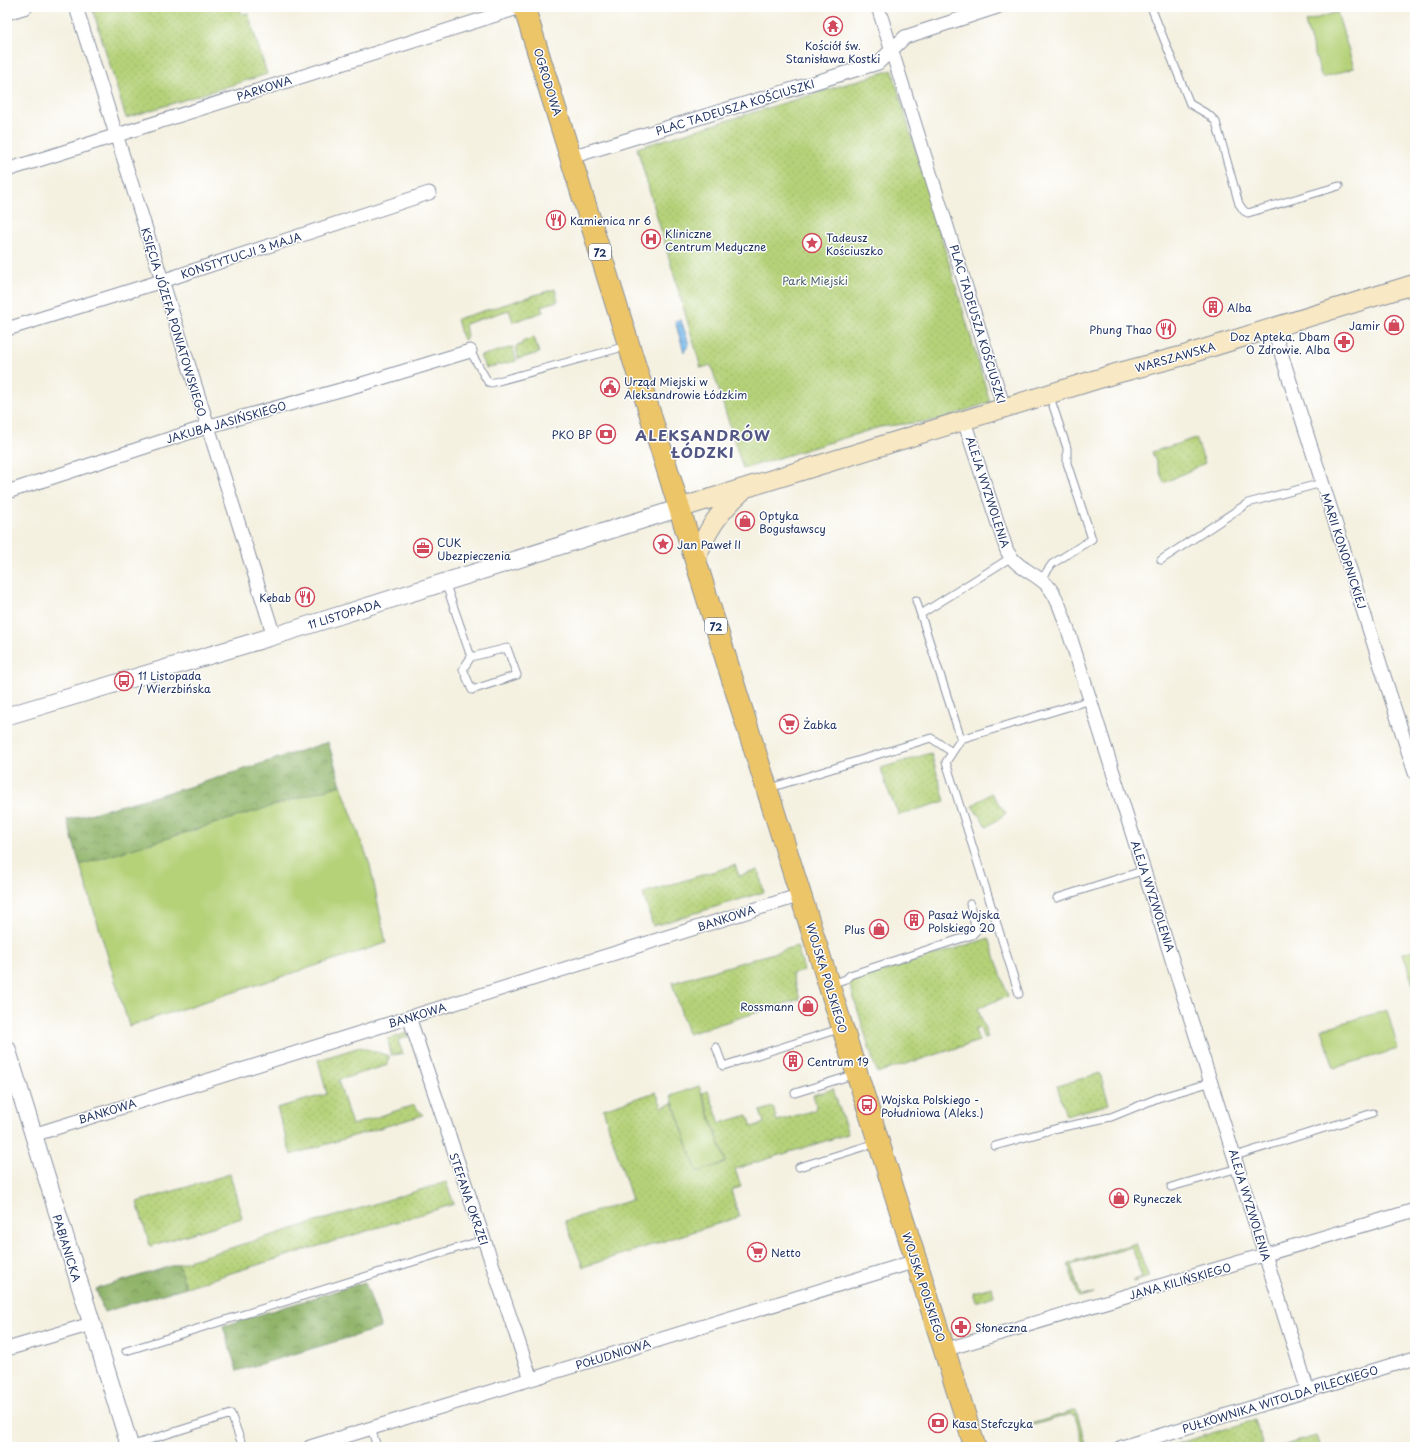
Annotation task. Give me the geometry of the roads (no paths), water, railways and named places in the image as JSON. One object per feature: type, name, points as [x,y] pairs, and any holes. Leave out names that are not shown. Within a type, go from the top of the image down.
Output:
[{"type":"main road","name":"OGRODOWA","points":[[524,7],[571,157]]},
{"type":"main road","name":"72","points":[[571,157],[680,508]]},
{"type":"main road","name":"WARSZAWSKA","points":[[1004,408],[1415,284]]},
{"type":"main road","name":"PLAC TADEUSZA KOŚCIUSZKI","points":[[680,508],[1004,408]]},
{"type":"main road","points":[[695,561],[710,527],[728,503],[744,489]]},
{"type":"main road","name":"WOJSKA POLSKIEGO","points":[[680,508],[695,561],[768,789],[856,1074],[975,1447]]},
{"type":"street","points":[[7,13],[26,7]]},
{"type":"street","name":"KSIĘCIA JÓZEFA PONIATOWSKIEGO","points":[[76,7],[206,426],[274,636]]},
{"type":"street","name":"PARKOWA","points":[[7,170],[521,7]]},
{"type":"street","points":[[878,7],[892,50]]},
{"type":"street","points":[[892,50],[900,39],[997,7]]},
{"type":"street","name":"PLAC TADEUSZA KOŚCIUSZKI","points":[[571,157],[848,73],[878,63],[892,50],[1004,408]]},
{"type":"street","name":"KONSTYTUCJI 3 MAJA","points":[[7,329],[162,281],[429,193]]},
{"type":"street","name":"MARII KONOPNICKIEJ","points":[[1273,328],[1415,774]]},
{"type":"street","name":"JAKUBA JASIŃSKIEGO","points":[[7,492],[206,426],[362,384],[470,351]]},
{"type":"street","name":"ALEJA WYZWOLENIA","points":[[964,421],[1010,558],[1016,564],[1047,585],[1054,595],[1070,636],[1212,1082],[1308,1391]]},
{"type":"street","name":"11 LISTOPADA","points":[[7,716],[274,636],[680,508]]},
{"type":"street","name":"BANKOWA","points":[[32,1135],[801,895]]},
{"type":"street","name":"STEFANA OKRZEI","points":[[409,1018],[531,1379]]},
{"type":"street","name":"PABIANICKA","points":[[7,1049],[32,1135],[130,1447]]},
{"type":"street","name":"JANA KILIŃSKIEGO","points":[[944,1350],[1266,1256],[1415,1210]]},
{"type":"street","name":"POŁUDNIOWA","points":[[310,1447],[916,1261]]},
{"type":"street","points":[[7,1349],[91,1324]]},
{"type":"street","name":"PUŁKOWNIKA WITOLDA PILECKIEGO","points":[[1122,1447],[1415,1358]]},
{"type":"lane","points":[[1150,7],[1190,104],[1209,115],[1216,122],[1239,204],[1244,211],[1248,213],[1339,186]]},
{"type":"lane","points":[[470,351],[488,382],[491,383],[629,346]]},
{"type":"lane","points":[[1041,580],[1052,564],[1092,540],[1067,463],[1067,448],[1048,394]]},
{"type":"lane","points":[[1161,560],[1248,503],[1322,483]]},
{"type":"lane","points":[[921,614],[1010,558]]},
{"type":"lane","points":[[445,582],[471,658]]},
{"type":"lane","points":[[916,600],[960,739]]},
{"type":"lane","points":[[507,648],[517,675],[472,690],[463,669],[471,658],[507,648]]},
{"type":"lane","points":[[1019,994],[946,762],[960,739],[1091,700]]},
{"type":"lane","points":[[768,789],[931,738],[952,752]]},
{"type":"lane","points":[[1057,898],[1145,870]]},
{"type":"lane","points":[[829,985],[843,980],[850,975],[972,935],[976,931],[970,904]]},
{"type":"lane","points":[[716,1047],[723,1066],[842,1028]]},
{"type":"lane","points":[[795,1093],[856,1074]]},
{"type":"lane","points":[[995,1146],[1058,1128],[1111,1117],[1158,1098],[1212,1082]]},
{"type":"lane","points":[[1171,1187],[1373,1113]]},
{"type":"lane","points":[[799,1166],[878,1143]]},
{"type":"lane","points":[[126,1351],[483,1240]]},
{"type":"lane","points":[[130,1447],[232,1414],[243,1447]]},
{"type":"lane","points":[[371,1428],[377,1447]]},
{"type":"water","points":[[681,320],[689,344],[684,352],[675,321]]},
{"type":"place","name":"Kościół św. Stanisława Kostki","points":[[833,26]]},
{"type":"place","name":"Kamienica nr 6","points":[[556,220]]},
{"type":"place","name":"Kliniczne Centrum Medyczne","points":[[651,239]]},
{"type":"place","name":"Tadeusz Kościuszko","points":[[812,243]]},
{"type":"place","name":"Alba","points":[[1213,307]]},
{"type":"place","name":"Jamir","points":[[1394,325]]},
{"type":"place","name":"Phung Thao","points":[[1166,329]]},
{"type":"place","name":"Doz Apteka. Dbam O Zdrowie. Alba","points":[[1344,342]]},
{"type":"place","name":"Urząd Miejski w Aleksandrowie Łódzkim","points":[[610,387]]},
{"type":"place","name":"PKO BP","points":[[606,434]]},
{"type":"place","name":"Optyka Bogusławscy","points":[[745,521]]},
{"type":"place","name":"Jan Paweł II","points":[[663,544]]},
{"type":"place","name":"CUK Ubezpieczenia","points":[[423,548]]},
{"type":"place","name":"Kebab","points":[[305,597]]},
{"type":"place","name":"11 Listopada / Wierzbińska","points":[[124,681]]},
{"type":"place","name":"Żabka","points":[[789,724]]},
{"type":"place","name":"Pasaż Wojska Polskiego 20","points":[[914,920]]},
{"type":"place","name":"Plus","points":[[879,929]]},
{"type":"place","name":"Rossmann","points":[[808,1006]]},
{"type":"place","name":"Centrum 19","points":[[793,1061]]},
{"type":"place","name":"Wojska Polskiego - Południowa (Aleks.)","points":[[867,1105]]},
{"type":"place","name":"Ryneczek","points":[[1119,1198]]},
{"type":"place","name":"Netto","points":[[757,1252]]},
{"type":"place","name":"Słoneczna","points":[[961,1327]]},
{"type":"place","name":"Kasa Stefczyka","points":[[938,1423]]},
{"type":"district","name":"ALEKSANDRÓW ŁÓDZKI","points":[[703,442]]},
{"type":"park label","name":"Park Miejski","points":[[815,280]]}]
